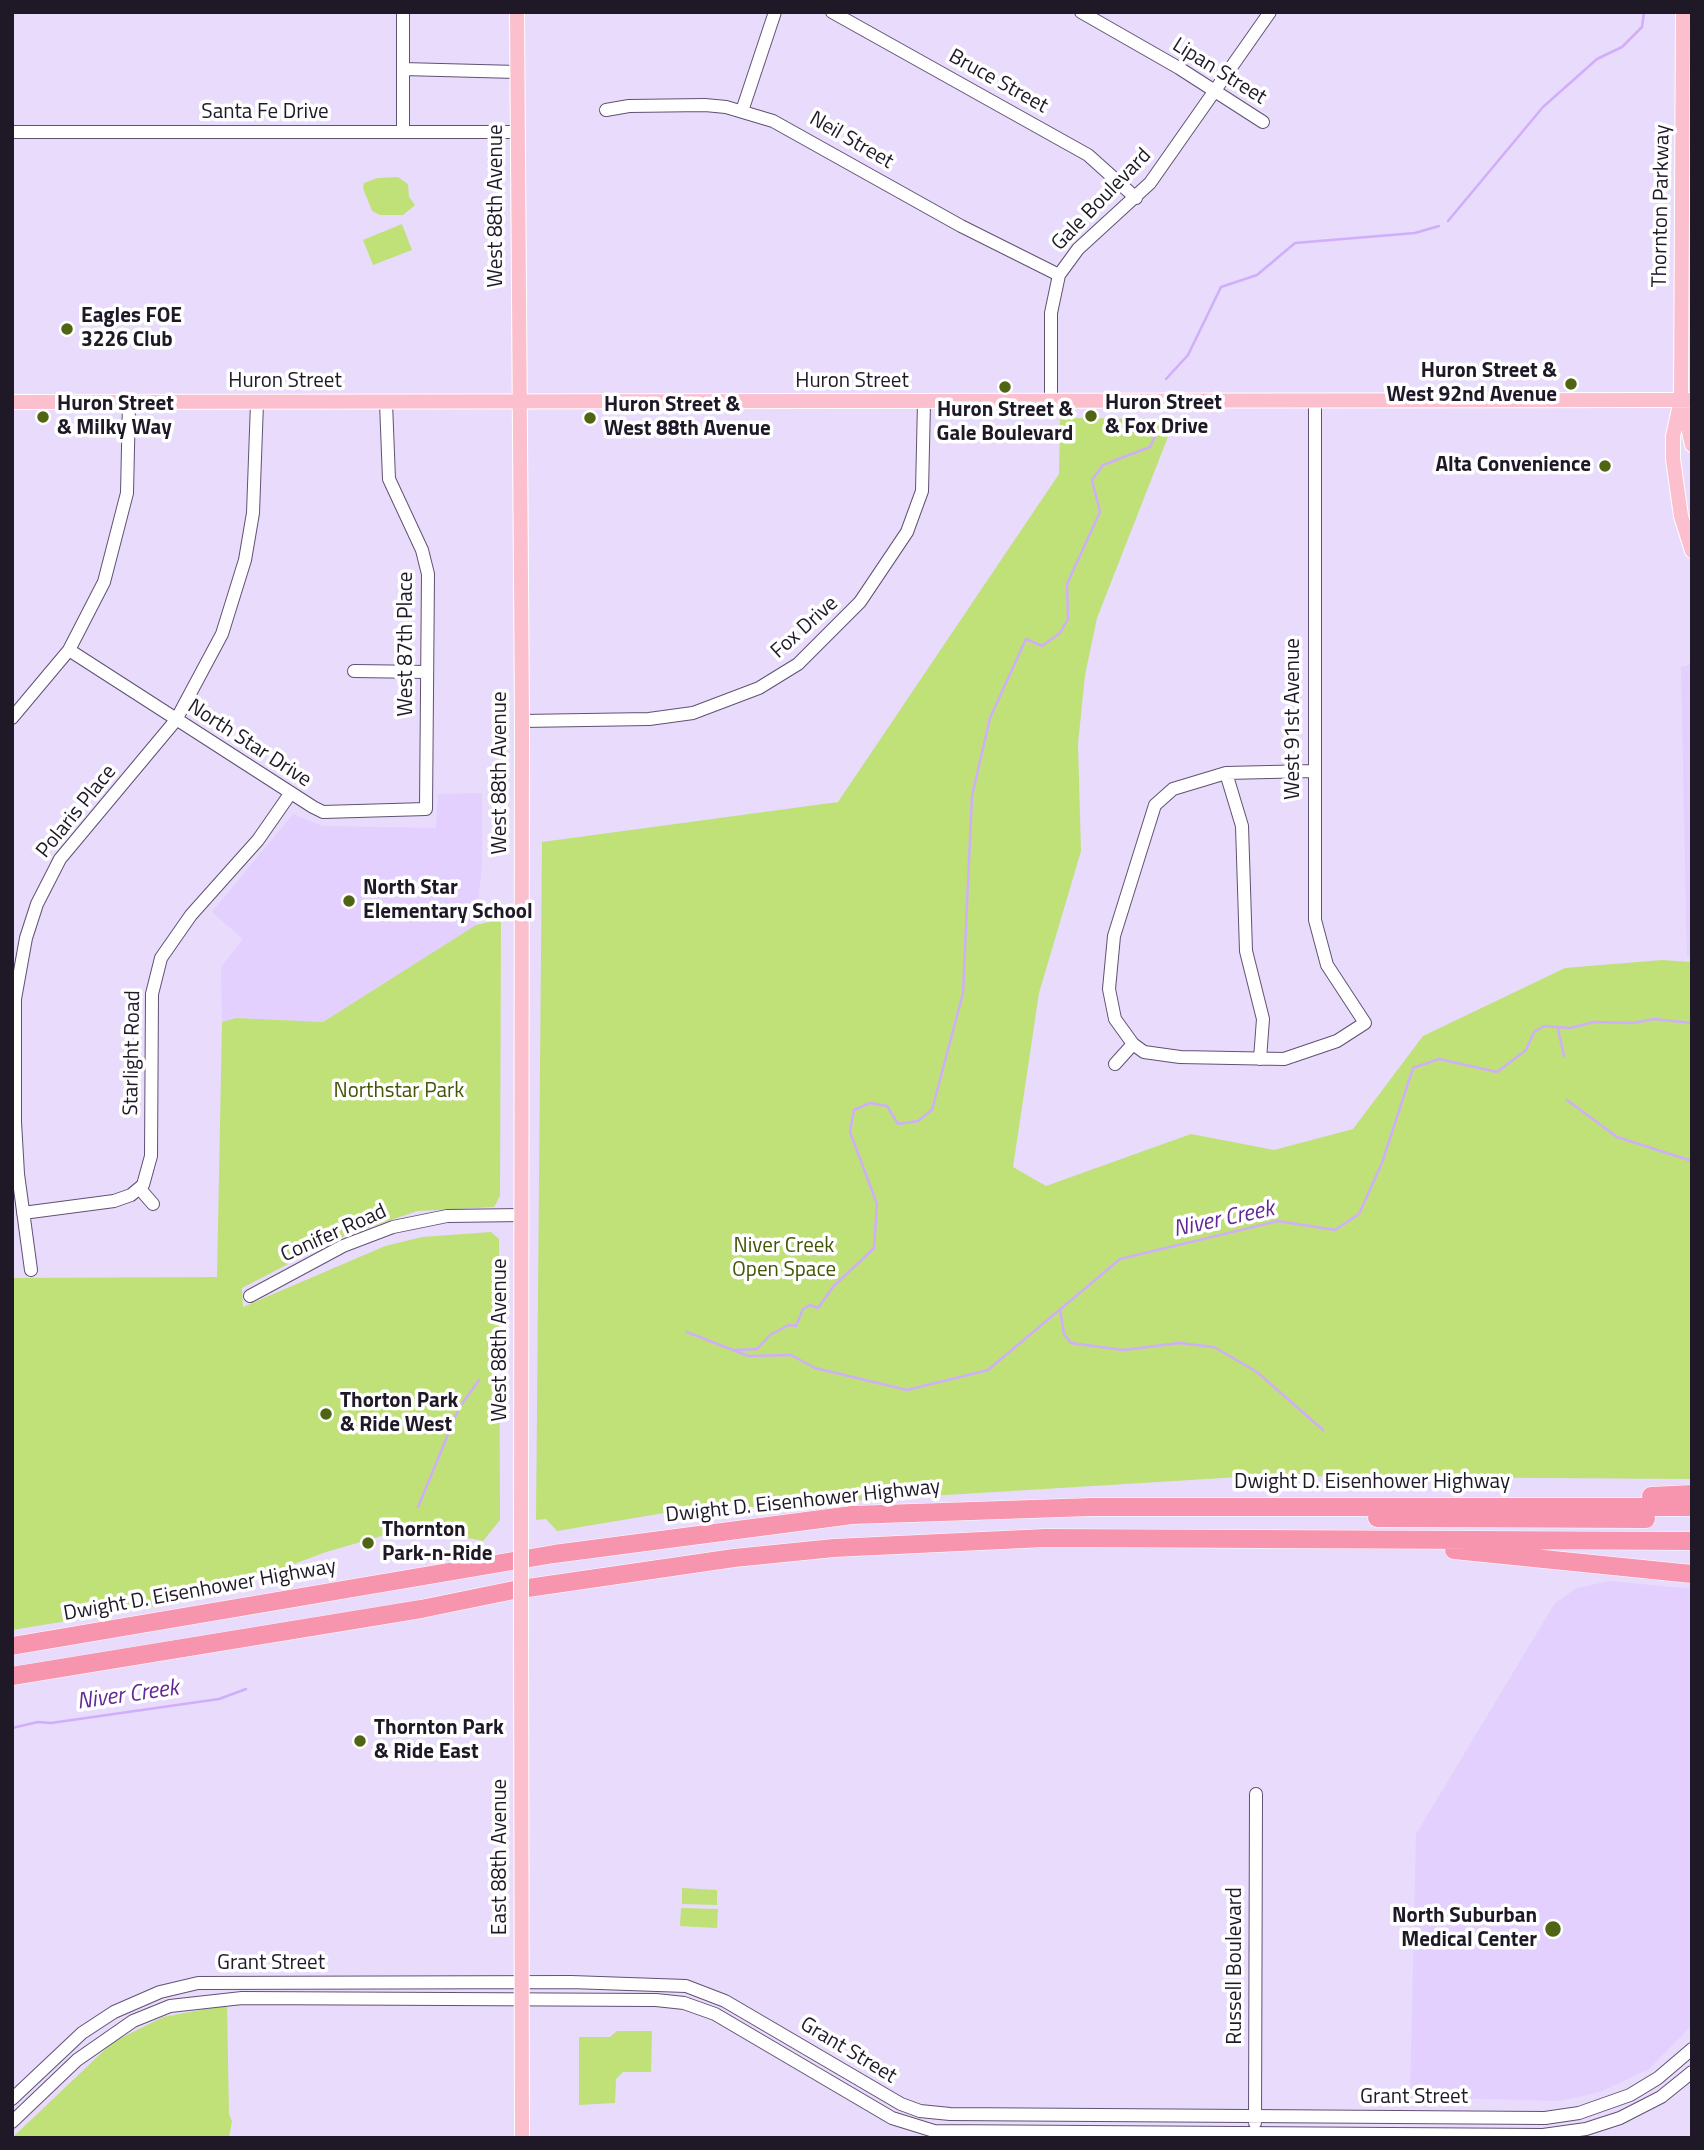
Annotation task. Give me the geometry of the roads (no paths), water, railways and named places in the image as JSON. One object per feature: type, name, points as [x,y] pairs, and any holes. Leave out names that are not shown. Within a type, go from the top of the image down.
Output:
[{"type":"highway","points":[[1550,1505],[1578,1498],[1692,1494]]},
{"type":"highway","name":"Dwight D. Eisenhower Highway","points":[[12,1646],[554,1554],[852,1515],[964,1508],[1550,1505],[1692,1507]]},
{"type":"highway","points":[[740,1528],[778,1532],[933,1521],[1053,1518],[1692,1518]]},
{"type":"highway","points":[[1542,1541],[1613,1532],[1692,1530]]},
{"type":"highway","points":[[12,1666],[450,1592],[744,1557],[897,1543],[1045,1538],[1692,1541]]},
{"type":"highway","points":[[1332,1539],[1692,1574]]},
{"type":"highway","points":[[12,1676],[421,1609],[517,1583]]},
{"type":"main road","name":"West 88th Avenue","points":[[517,12],[522,722],[521,1520],[517,1583]]},
{"type":"main road","name":"Thornton Parkway","points":[[1684,12],[1687,400],[1692,445]]},
{"type":"main road","name":"Thornton Parkway","points":[[1687,400],[1673,436],[1675,482],[1692,551]]},
{"type":"main road","name":"Huron Street","points":[[12,402],[520,404],[1687,400]]},
{"type":"main road","name":"East 88th Avenue","points":[[517,1583],[521,1628],[522,2138]]},
{"type":"street","points":[[403,12],[403,132]]},
{"type":"street","points":[[742,111],[775,12]]},
{"type":"street","name":"Bruce Street","points":[[832,12],[1088,155],[1136,198]]},
{"type":"street","name":"Lipan Street","points":[[1081,12],[1263,122]]},
{"type":"street","name":"Gale Boulevard","points":[[1051,402],[1051,313],[1059,275],[1077,249],[1136,198],[1173,154],[1270,12]]},
{"type":"street","points":[[403,69],[517,72]]},
{"type":"street","name":"Neil Street","points":[[606,110],[629,106],[705,104],[742,111],[791,129],[961,226],[1059,275]]},
{"type":"street","name":"Santa Fe Drive","points":[[12,132],[518,132]]},
{"type":"street","name":"West 91st Avenue","points":[[1261,1059],[1299,1056],[1337,1041],[1365,1023],[1327,965],[1316,934],[1313,771],[1315,401]]},
{"type":"street","points":[[12,718],[69,650],[104,582],[123,518],[129,467],[129,402]]},
{"type":"street","name":"Fox Drive","points":[[522,722],[649,719],[693,713],[760,688],[798,664],[853,610],[907,532],[922,491],[924,402]]},
{"type":"street","name":"Polaris Place","points":[[31,1270],[16,1148],[15,1023],[18,978],[26,938],[37,904],[60,859],[176,720],[222,634],[245,560],[256,482],[257,403]]},
{"type":"street","name":"West 87th Place","points":[[386,403],[387,469],[396,496],[422,550],[428,574],[426,808]]},
{"type":"street","name":"North Star Drive","points":[[69,650],[290,794],[323,812],[426,808]]},
{"type":"street","points":[[354,671],[426,672]]},
{"type":"street","points":[[1226,773],[1242,826],[1246,951],[1263,1019],[1261,1059],[1158,1056],[1133,1044],[1118,1024],[1111,1006],[1114,936],[1155,805],[1173,789],[1226,773],[1313,771]]},
{"type":"street","name":"Starlight Road","points":[[140,1189],[148,1175],[151,1156],[152,994],[161,958],[191,915],[258,840],[290,794]]},
{"type":"street","points":[[12,934],[26,938]]},
{"type":"street","points":[[1115,1064],[1133,1044]]},
{"type":"street","points":[[23,1213],[114,1201],[140,1189],[153,1204]]},
{"type":"street","name":"Conifer Road","points":[[250,1296],[343,1246],[393,1227],[442,1217],[522,1215]]},
{"type":"street","name":"Russell Boulevard","points":[[1255,2136],[1256,1794]]},
{"type":"street","name":"Grant Street","points":[[12,2099],[100,2021],[146,1997],[178,1987],[242,1982],[665,1983],[700,1990],[725,2001],[901,2104],[920,2111],[950,2114],[1563,2116],[1603,2106],[1630,2095],[1674,2065],[1692,2049]]},
{"type":"street","name":"Grant Street","points":[[12,2122],[98,2043],[133,2021],[170,2006],[242,1998],[656,2000],[698,2007],[892,2119],[921,2129],[1255,2136],[1564,2133],[1586,2129],[1636,2111],[1690,2080]]},
{"type":"street","points":[[1674,2065],[1690,2080]]},
{"type":"waterway","points":[[1448,221],[1543,107],[1597,59],[1622,47],[1642,27],[1644,12]]},
{"type":"waterway","points":[[1166,379],[1188,355],[1221,287],[1257,275],[1295,243],[1415,233],[1439,226]]},
{"type":"waterway","points":[[735,1350],[757,1349],[770,1335],[789,1325],[796,1326],[803,1309],[810,1305],[818,1308],[833,1287],[874,1248],[877,1204],[850,1132],[854,1110],[870,1103],[887,1106],[898,1124],[918,1121],[932,1110],[963,993],[972,796],[990,718],[1026,639],[1042,646],[1060,633],[1068,619],[1067,584],[1100,512],[1092,480],[1103,465],[1150,447],[1157,432]]},
{"type":"waterway","name":"Niver Creek","points":[[687,1332],[748,1356],[791,1355],[815,1368],[907,1390],[988,1370],[1120,1259],[1278,1221],[1335,1230],[1359,1214],[1382,1163],[1413,1068],[1439,1059],[1497,1072],[1526,1050],[1534,1032],[1544,1026],[1570,1028],[1594,1022],[1633,1023],[1654,1019],[1692,1023]]},
{"type":"waterway","points":[[1558,1029],[1564,1056]]},
{"type":"waterway","points":[[1567,1100],[1617,1137],[1692,1161]]},
{"type":"waterway","points":[[1060,1309],[1064,1334],[1071,1343],[1123,1350],[1179,1343],[1214,1347],[1257,1372],[1323,1430]]},
{"type":"waterway","name":"Niver Creek","points":[[418,1507],[459,1408],[479,1380]]},
{"type":"waterway","name":"Niver Creek","points":[[12,1728],[38,1722],[51,1723],[219,1699],[246,1689]]},
{"type":"place","name":"Eagles FOE 3226 Club","points":[[67,329]]},
{"type":"place","name":"Huron Street & West 92nd Avenue","points":[[1571,384]]},
{"type":"place","name":"Huron Street & Gale Boulevard","points":[[1005,387]]},
{"type":"place","name":"Huron Street & Fox Drive","points":[[1091,416]]},
{"type":"place","name":"Huron Street & Milky Way","points":[[43,417]]},
{"type":"place","name":"Huron Street & West 88th Avenue","points":[[590,418]]},
{"type":"place","name":"Alta Convenience","points":[[1605,466]]},
{"type":"place","name":"North Star Elementary School","points":[[349,901]]},
{"type":"place","name":"Thorton Park & Ride West","points":[[326,1414]]},
{"type":"place","name":"Thornton Park-n-Ride","points":[[368,1543]]},
{"type":"place","name":"Thornton Park & Ride East","points":[[360,1741]]},
{"type":"place","name":"North Suburban Medical Center","points":[[1553,1929]]},
{"type":"park label","name":"Northstar Park","points":[[399,1092]]},
{"type":"park label","name":"Niver Creek Open Space","points":[[784,1259]]}]
